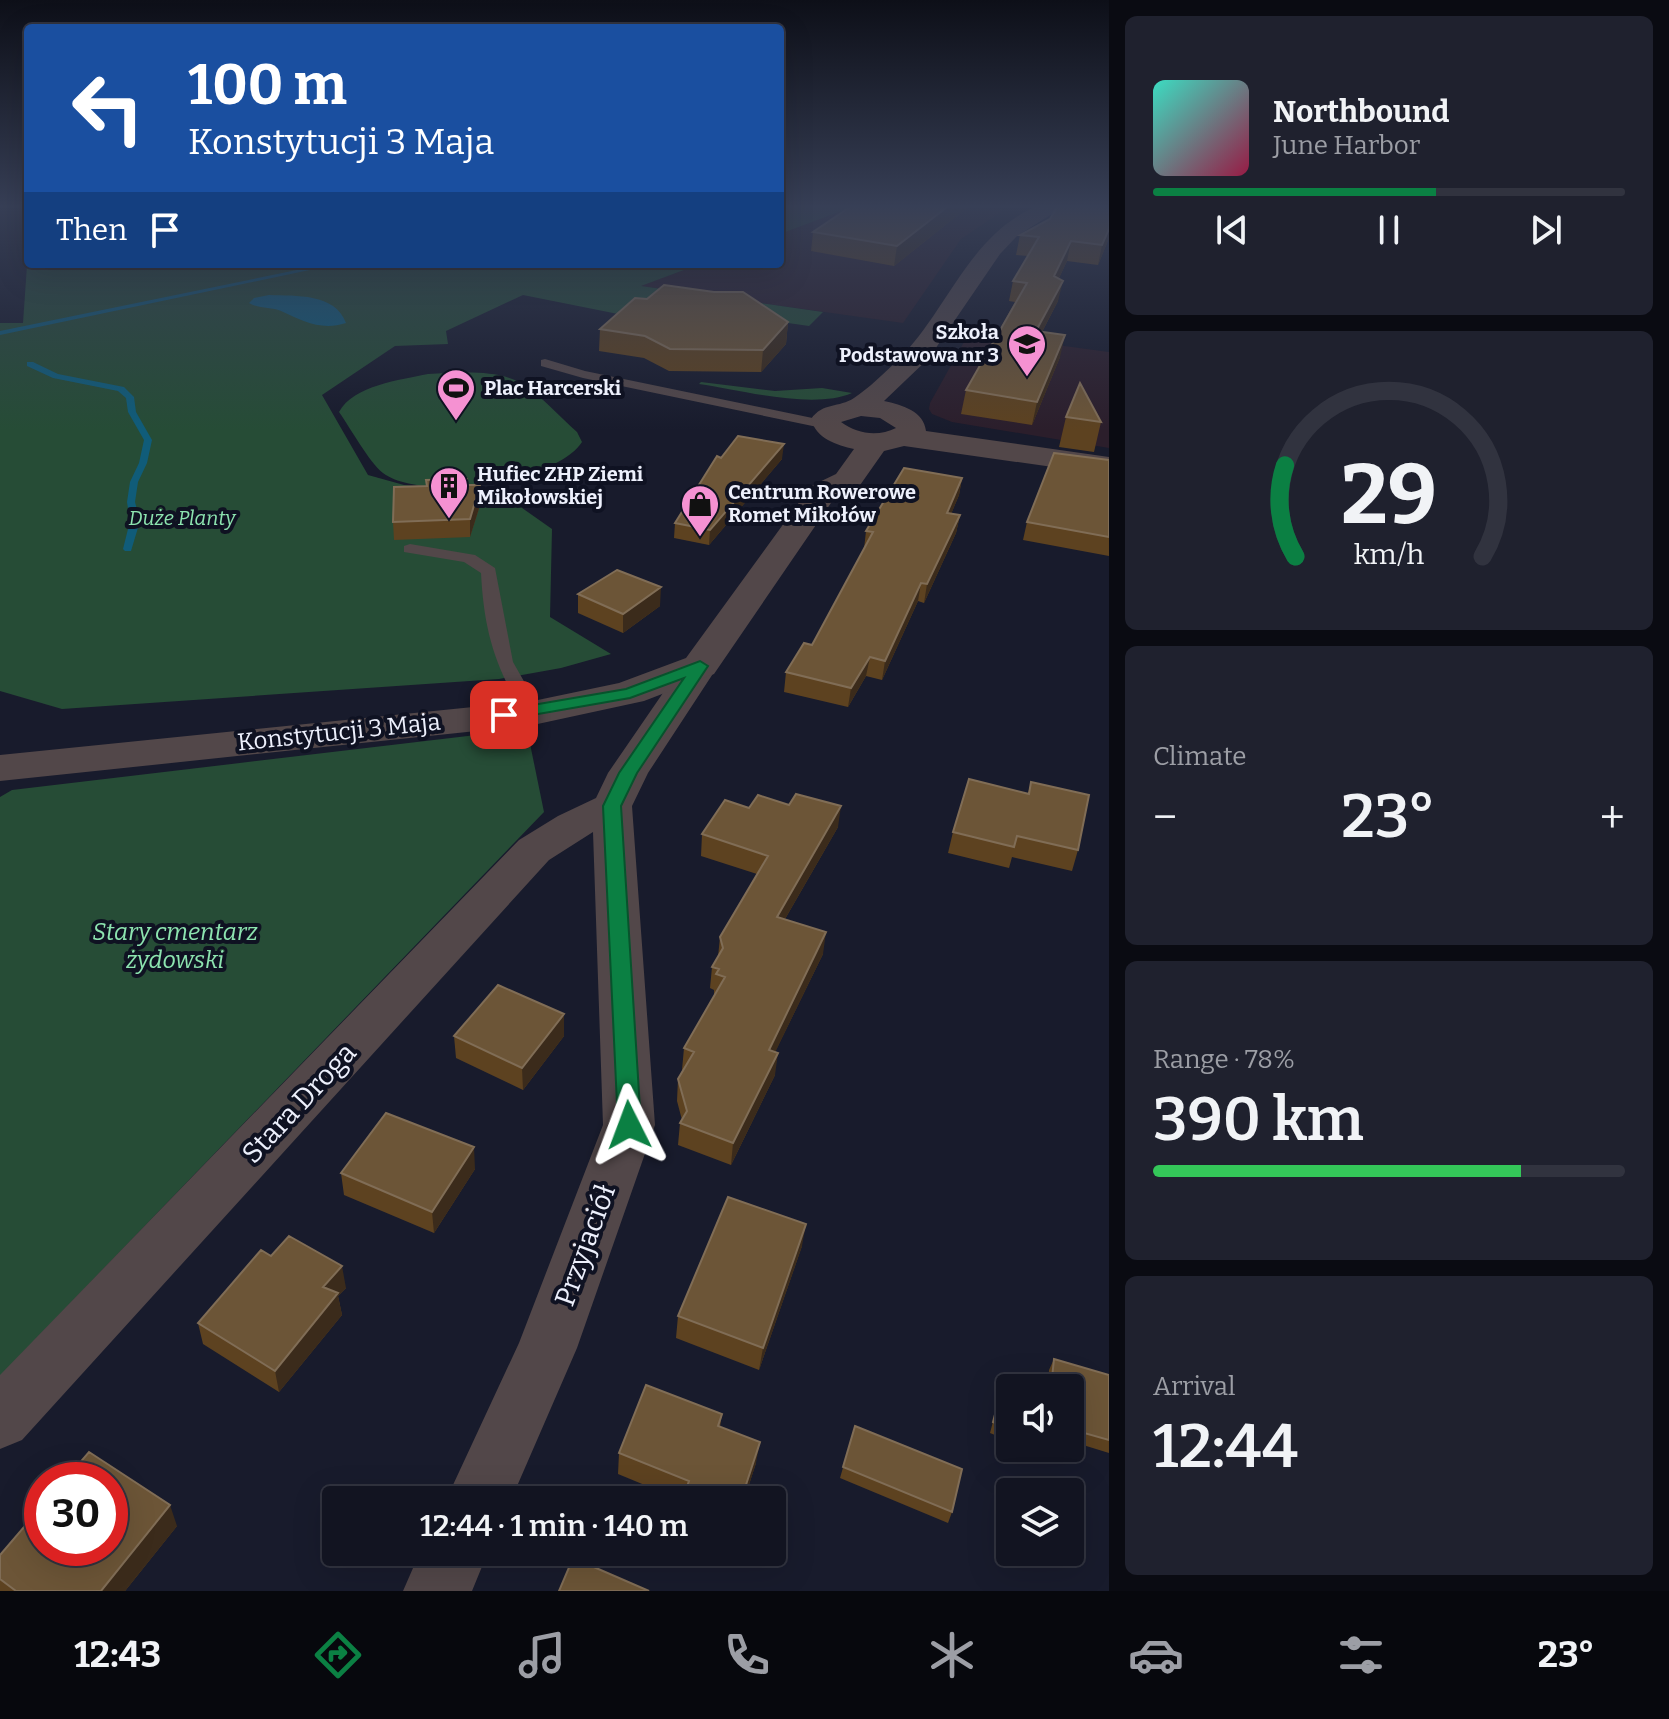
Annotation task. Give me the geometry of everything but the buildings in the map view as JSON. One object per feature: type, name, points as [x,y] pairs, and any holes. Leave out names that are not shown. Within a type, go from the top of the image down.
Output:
[{"type":"street","points":[[700,666],[822,493],[847,481],[899,431],[920,353],[968,281]]},
{"type":"street","points":[[822,493],[822,479],[841,420],[920,353]]},
{"type":"street","points":[[841,420],[1109,466]]},
{"type":"street","name":"Konstytucji 3 Maja","points":[[0,768],[533,713],[630,693],[700,666]]},
{"type":"street","name":"Przyjaciół","points":[[484,1486],[547,1348],[629,1125],[612,806],[628,773],[700,666]]},
{"type":"street","name":"Stara Droga","points":[[0,1419],[534,850],[573,825],[612,806]]},
{"type":"street","points":[[437,1591],[449,1566]]},
{"type":"lane","points":[[545,363],[583,374],[717,400],[841,420]]},
{"type":"lane","points":[[410,549],[469,558],[489,571],[491,602],[504,662],[533,713]]},
{"type":"shaded area","points":[[653,281],[932,281],[903,323],[640,286]]},
{"type":"shaded area","name":"Szkoła Podstawowa nr 3","points":[[969,333],[1109,352],[1109,448],[952,422],[932,414],[930,403]]},
{"type":"green space","name":"Duże Planty","points":[[26,281],[654,281],[641,286],[823,312],[809,326],[753,318],[633,317],[523,295],[446,331],[448,344],[395,346],[322,395],[368,475],[404,485],[505,496],[552,529],[550,617],[611,654],[561,668],[499,679],[62,709],[0,691],[0,323],[23,323]]},
{"type":"green space","name":"Plac Harcerski","points":[[478,373],[516,380],[546,402],[577,432],[582,442],[568,456],[546,468],[518,477],[456,486],[401,482],[378,468],[339,412],[346,403],[366,390],[428,374]]},
{"type":"green space","points":[[699,384],[775,391],[822,388],[852,393],[818,400],[798,399]]},
{"type":"green space","name":"Stary cmentarz żydowski","points":[[527,729],[544,812],[0,1376],[0,797],[12,790]]},
{"type":"water","points":[[302,296],[324,301],[341,313],[346,323],[328,326],[312,324],[281,311],[249,303],[254,298]]},
{"type":"waterway","points":[[0,333],[251,281]]},
{"type":"waterway","points":[[30,364],[56,376],[121,389],[130,397],[132,412],[148,440],[143,463],[134,482],[131,502],[135,521],[128,549]]},
{"type":"place","name":"Szkoła Podstawowa nr 3","points":[[1027,378]]},
{"type":"place","name":"Plac Harcerski","points":[[456,422]]},
{"type":"place","name":"Hufiec ZHP Ziemi Mikołowskiej","points":[[449,520]]},
{"type":"place","name":"Centrum Rowerowe Romet Mikołów","points":[[700,538]]},
{"type":"route","points":[[504,715],[533,713],[630,693],[700,666],[628,773],[612,806],[629,1125]]}]
